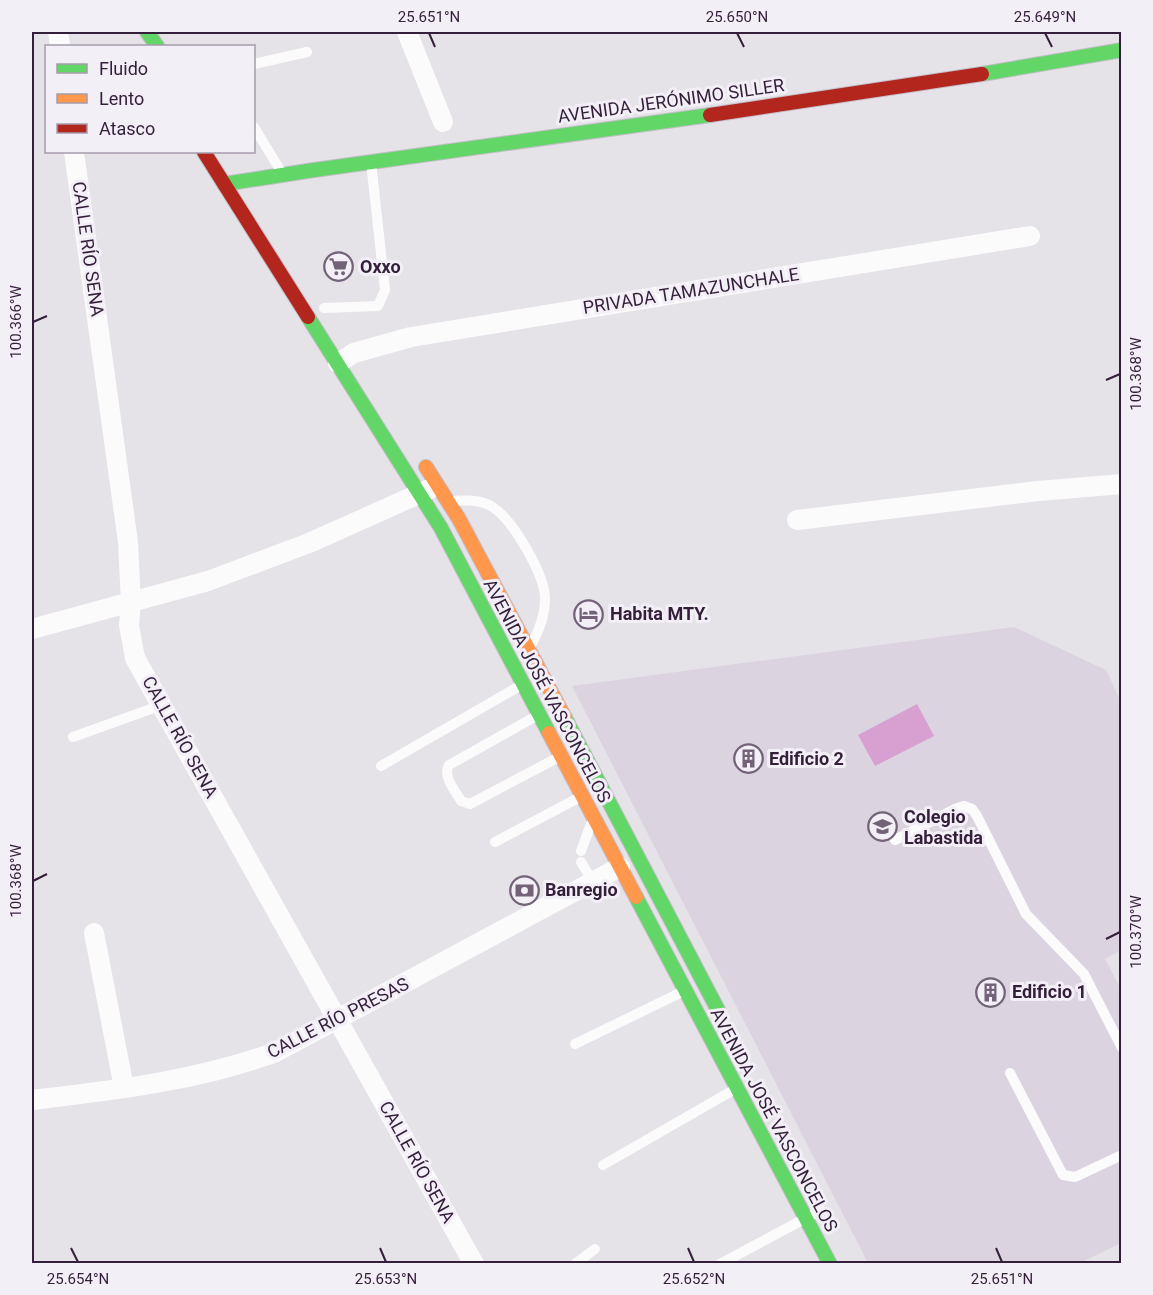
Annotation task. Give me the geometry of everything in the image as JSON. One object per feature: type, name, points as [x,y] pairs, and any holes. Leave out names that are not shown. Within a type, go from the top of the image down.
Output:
[{"type":"main road","points":[[147,32],[156,45]]},
{"type":"main road","name":"AVENIDA JERÓNIMO SILLER","points":[[224,184],[1034,66],[1122,50]]},
{"type":"main road","name":"AVENIDA JOSÉ VASCONCELOS","points":[[205,153],[224,184],[350,356],[429,489],[448,501],[529,650],[724,1023]]},
{"type":"main road","name":"AVENIDA JOSÉ VASCONCELOS","points":[[418,454],[441,528],[830,1263]]},
{"type":"street","points":[[407,32],[443,122]]},
{"type":"street","name":"CALLE RÍO SENA","points":[[74,153],[128,542],[131,603],[129,625],[135,658],[474,1263]]},
{"type":"street","name":"PRIVADA TAMAZUNCHALE","points":[[350,356],[411,337],[1030,236]]},
{"type":"street","points":[[797,520],[1038,491],[1122,484]]},
{"type":"street","points":[[32,629],[208,581],[309,543],[429,489]]},
{"type":"street","name":"CALLE RÍO PRESAS","points":[[32,1100],[199,1075],[239,1065],[276,1052],[620,867]]},
{"type":"street","points":[[94,933],[124,1088]]},
{"type":"lane","points":[[255,64],[306,52]]},
{"type":"lane","points":[[255,129],[282,174]]},
{"type":"lane","points":[[324,308],[378,306],[385,290],[370,161]]},
{"type":"lane","points":[[448,501],[476,501],[494,507],[515,529],[529,553],[545,599],[540,629],[529,650]]},
{"type":"lane","points":[[381,766],[524,684]]},
{"type":"lane","points":[[73,737],[162,705]]},
{"type":"lane","points":[[540,714],[449,765],[446,770],[447,775],[461,801],[467,805],[562,756]]},
{"type":"lane","points":[[495,842],[582,796]]},
{"type":"lane","points":[[895,840],[955,809],[964,806],[972,810],[1026,914],[1084,974],[1122,1048]]},
{"type":"lane","points":[[592,882],[581,856],[594,818]]},
{"type":"lane","points":[[574,1044],[703,982]]},
{"type":"lane","points":[[1010,1073],[1063,1175],[1075,1177],[1122,1155]]},
{"type":"lane","points":[[603,1165],[737,1088]]},
{"type":"lane","points":[[720,1263],[821,1209]]},
{"type":"lane","points":[[575,1263],[595,1249]]},
{"type":"shaded area","name":"Colegio Labastida","points":[[1014,627],[1106,670],[1122,704],[1121,950],[1105,959],[1121,989],[1121,1243],[1080,1263],[868,1263],[572,686]]},
{"type":"shaded area","points":[[917,704],[934,736],[875,766],[858,735]]},
{"type":"traffic: fast","points":[[147,32],[156,45]]},
{"type":"traffic: fast","points":[[982,74],[1122,50]]},
{"type":"traffic: fast","points":[[224,184],[710,115]]},
{"type":"traffic: fast","points":[[308,317],[441,528],[549,733]]},
{"type":"traffic: fast","points":[[565,718],[718,1010]]},
{"type":"traffic: fast","points":[[636,897],[830,1264]]},
{"type":"traffic: slow","points":[[426,467],[459,519],[565,718]]},
{"type":"traffic: slow","points":[[549,733],[636,897]]},
{"type":"traffic: jam","points":[[710,115],[982,74]]},
{"type":"traffic: jam","points":[[205,153],[308,317]]},
{"type":"place","name":"Oxxo","points":[[339,267]]},
{"type":"place","name":"Habita MTY.","points":[[589,614]]},
{"type":"place","name":"Edificio 2","points":[[748,759]]},
{"type":"place","name":"Colegio Labastida","points":[[883,827]]},
{"type":"place","name":"Banregio","points":[[524,890]]},
{"type":"place","name":"Edificio 1","points":[[991,992]]}]
